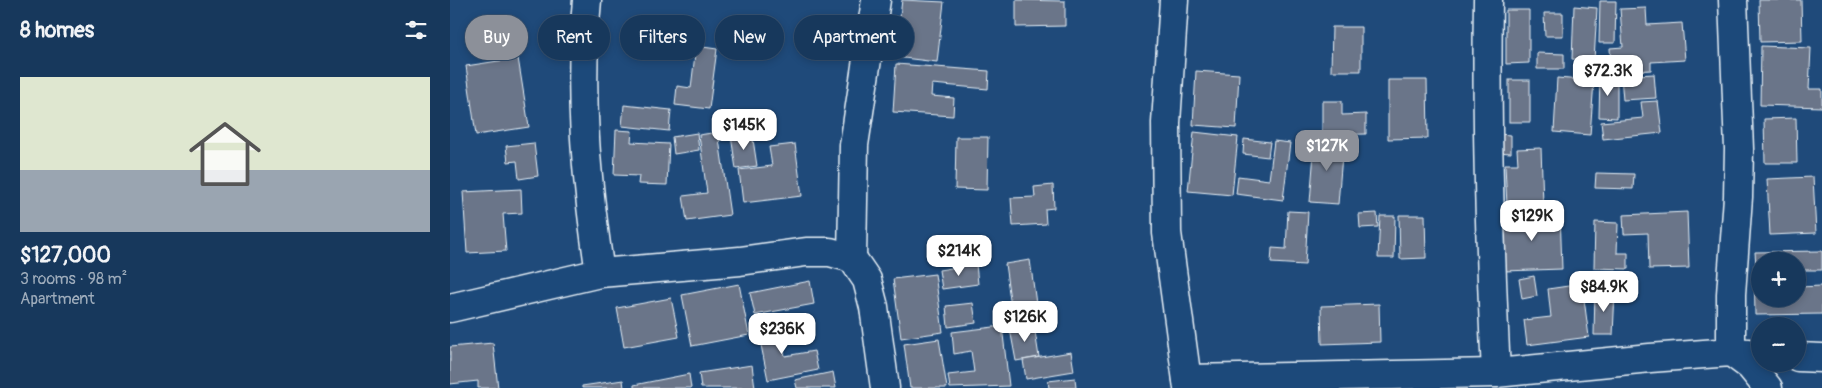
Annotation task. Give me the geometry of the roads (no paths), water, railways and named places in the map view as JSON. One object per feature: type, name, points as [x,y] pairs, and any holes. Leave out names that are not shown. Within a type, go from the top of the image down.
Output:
[{"type":"street","points":[[587,0],[583,42],[583,121],[592,221],[600,273]]},
{"type":"street","points":[[876,0],[854,145],[852,258],[867,280],[874,307],[885,388]]},
{"type":"street","points":[[1174,0],[1166,123],[1167,234],[1188,383],[1496,373],[1650,358],[1731,352],[1751,353]]},
{"type":"street","points":[[1488,0],[1487,142],[1496,373]]},
{"type":"street","points":[[1731,352],[1731,294],[1738,197],[1739,149],[1732,0]]},
{"type":"street","points":[[450,308],[600,273],[740,261],[806,252],[830,252],[852,258]]},
{"type":"street","points":[[1731,352],[1750,366],[1768,388]]},
{"type":"street","points":[[1806,357],[1822,358]]}]
